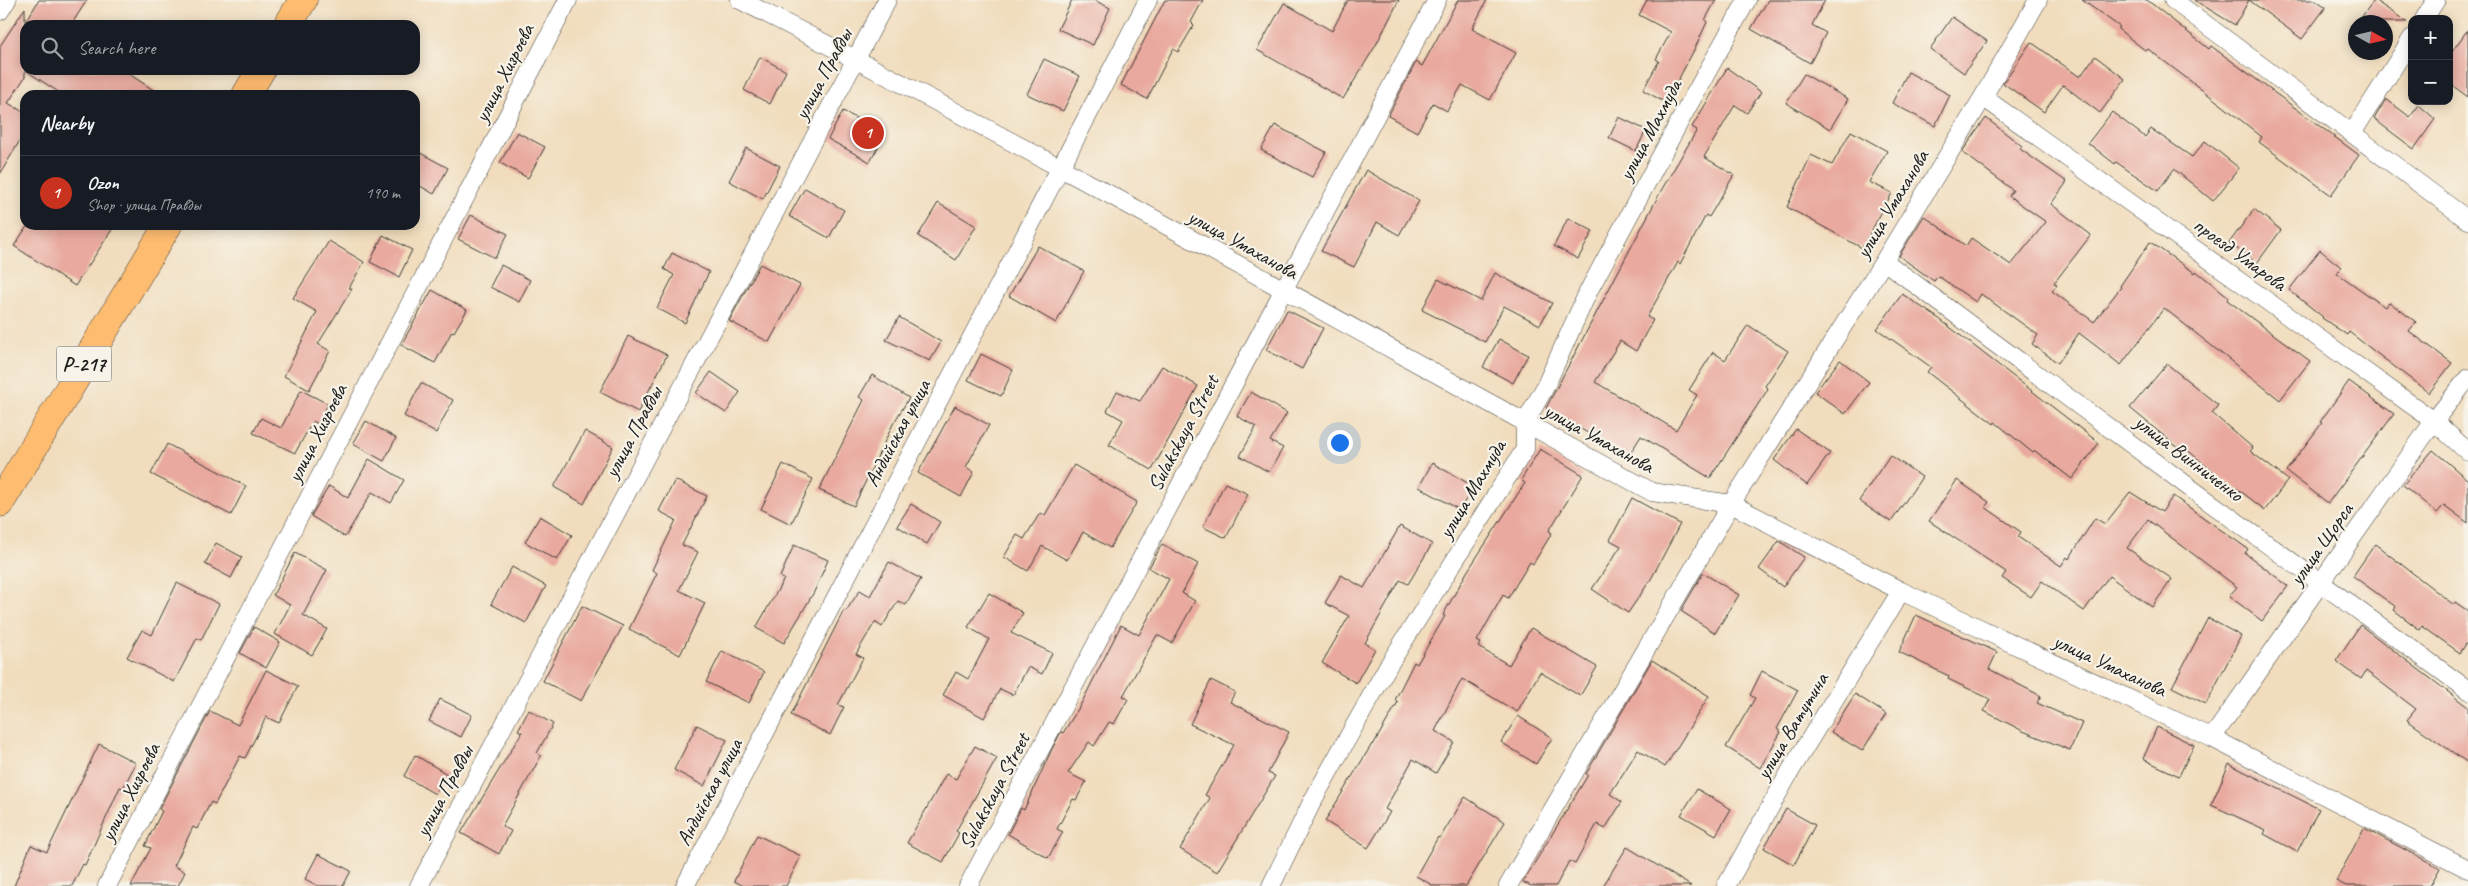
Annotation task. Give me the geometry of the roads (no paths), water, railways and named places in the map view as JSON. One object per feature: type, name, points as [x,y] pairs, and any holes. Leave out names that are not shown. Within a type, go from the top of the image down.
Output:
[{"type":"highway","points":[[291,20],[304,0]]},
{"type":"highway","points":[[249,90],[258,75]]},
{"type":"highway","name":"Р-217","points":[[0,503],[165,230]]},
{"type":"street","points":[[0,12],[7,0]]},
{"type":"street","name":"улица Хизроева","points":[[107,886],[568,0]]},
{"type":"street","name":"улица Умаханова","points":[[740,0],[856,59],[1061,169],[1652,492],[1732,504],[1901,591],[2212,738],[2468,869]]},
{"type":"street","name":"улица Правды","points":[[419,886],[888,0]]},
{"type":"street","name":"Андийская улица","points":[[685,886],[1148,0]]},
{"type":"street","name":"Sulakskaya Street","points":[[968,886],[1437,0]]},
{"type":"street","name":"улица Махмуда","points":[[1271,886],[1313,800],[1388,666],[1525,449],[1525,423],[1545,387],[1589,290],[1747,0]]},
{"type":"street","name":"улица Умаханова","points":[[1508,886],[1732,504],[1983,98],[2038,0]]},
{"type":"street","points":[[2174,0],[2353,132],[2468,220]]},
{"type":"street","points":[[2427,15],[2436,0]]},
{"type":"street","points":[[2353,132],[2408,44]]},
{"type":"street","name":"проезд Умарова","points":[[1983,98],[2434,421],[2468,452]]},
{"type":"street","name":"улица Винниченко","points":[[1884,260],[2320,584],[2468,690]]},
{"type":"street","name":"улица Щорса","points":[[2212,738],[2434,421],[2468,378]]},
{"type":"street","name":"улица Ватутина","points":[[1726,886],[1790,770],[1901,591]]},
{"type":"place","name":"Ozon","points":[[868,133]]}]
